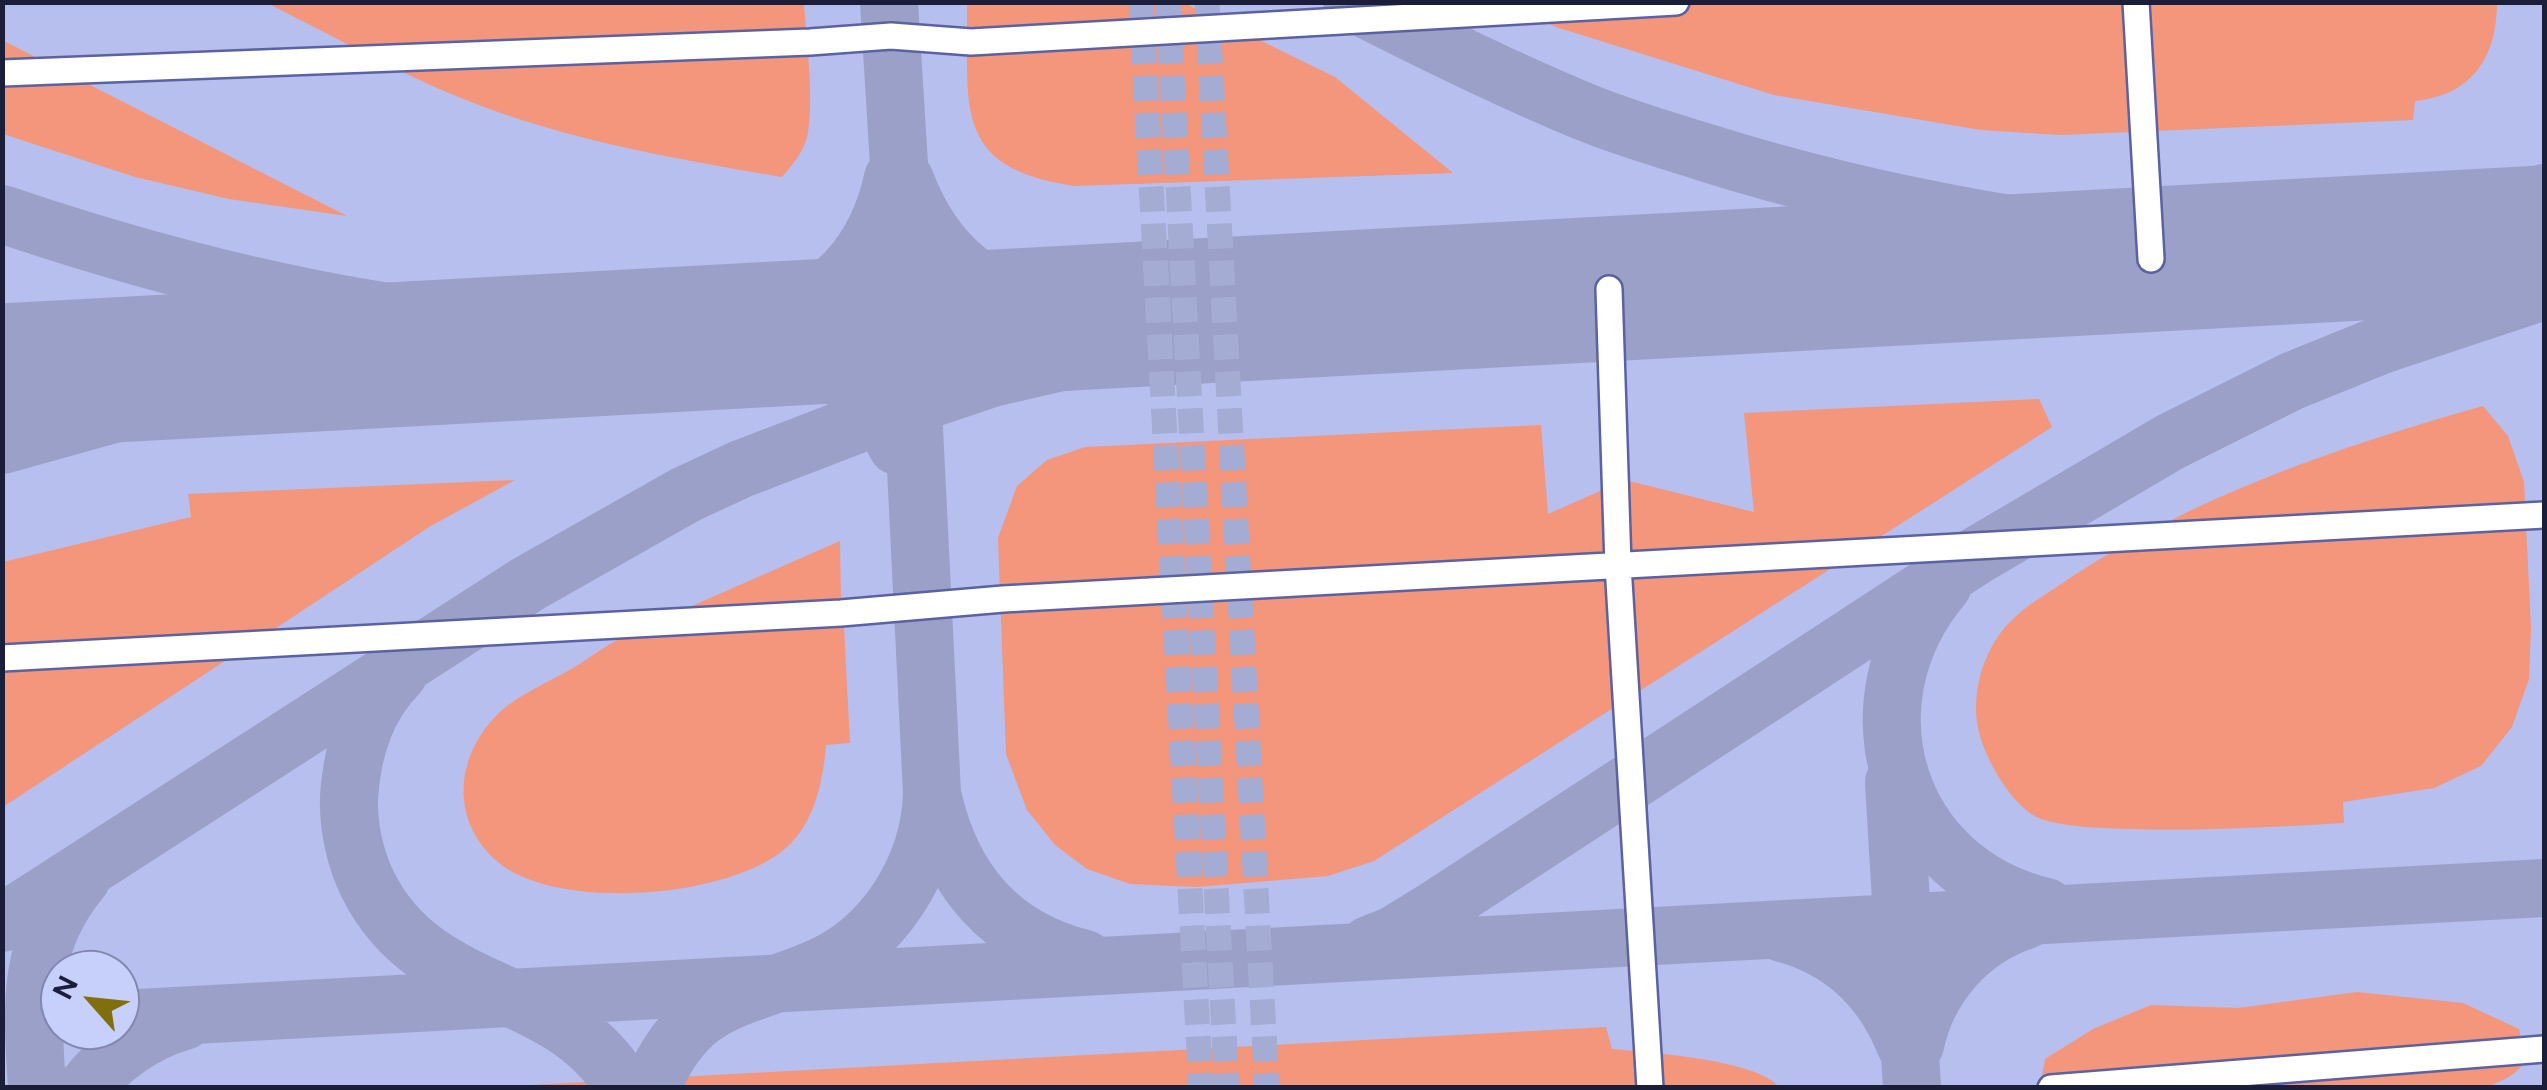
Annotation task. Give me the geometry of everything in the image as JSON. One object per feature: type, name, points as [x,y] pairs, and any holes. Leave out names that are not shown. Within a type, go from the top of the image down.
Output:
[{"type":"lane","points":[[2,73],[891,36],[971,42],[1676,2]]},
{"type":"lane","points":[[2136,2],[2150,259]]},
{"type":"lane","points":[[1610,289],[1618,565],[1650,1088]]},
{"type":"lane","points":[[2,658],[2544,514]]},
{"type":"lane","points":[[2050,1088],[2544,1049]]},
{"type":"shaded area","points":[[2497,2],[2492,40],[2477,70],[2452,91],[2415,101],[2413,120],[2059,135],[1981,130],[1774,95],[1556,27],[1505,3]]},
{"type":"shaded area","points":[[2,3],[2544,3],[2544,1087],[3,1087]]},
{"type":"shaded area","points":[[267,3],[804,3],[810,89],[807,137],[800,154],[782,177],[607,143],[521,120],[437,88]]},
{"type":"shaded area","points":[[967,3],[1184,3],[1335,77],[1453,173],[1075,186],[1035,177],[1006,164],[986,147],[975,126],[967,73]]},
{"type":"shaded area","points":[[2,40],[347,216],[229,199],[135,177],[3,134]]},
{"type":"shaded area","points":[[2039,399],[2052,427],[1374,861],[1328,876],[1197,887],[1130,884],[1087,869],[1055,845],[1027,810],[1006,754],[998,538],[1017,486],[1047,460],[1085,447],[1541,425],[1548,514],[1625,480],[1754,512],[1744,413]]},
{"type":"shaded area","points":[[2483,406],[2508,436],[2524,482],[2531,628],[2529,679],[2512,727],[2481,766],[2434,788],[2343,802],[2344,823],[2185,829],[2086,827],[2041,819],[2012,795],[1984,747],[1976,706],[1985,661],[2000,634],[2023,610],[2118,549],[2218,498],[2323,456]]},
{"type":"shaded area","points":[[515,480],[429,527],[261,638],[3,651],[3,562],[191,517],[188,494]]},
{"type":"shaded area","points":[[840,541],[841,600],[676,613]]},
{"type":"shaded area","points":[[844,627],[850,743],[826,745],[820,787],[804,826],[786,848],[760,865],[686,888],[600,893],[560,888],[525,878],[498,862],[472,828],[466,810],[466,771],[482,733],[513,702],[615,641],[639,631],[654,630]]},
{"type":"shaded area","points":[[240,651],[3,807],[3,665]]},
{"type":"shaded area","points":[[2357,992],[2463,1003],[2519,1029],[2523,1050],[2529,1055],[2511,1076],[2486,1087],[2040,1088],[2045,1059],[2093,1029],[2151,1005],[2238,1008]]},
{"type":"shaded area","points":[[1606,1027],[1612,1049],[1726,1064],[1749,1070],[1779,1087],[474,1088]]},
{"type":"taxiway","points":[[651,1088],[666,1058],[699,1019],[737,998],[813,970],[861,941],[881,921],[912,875],[929,821],[932,793],[889,2]]},
{"type":"taxiway","points":[[1352,2],[1585,112],[1774,173],[1974,218],[2110,239],[2248,254]]},
{"type":"taxiway","points":[[761,329],[809,303],[847,271],[875,230],[893,178]]},
{"type":"taxiway","points":[[905,180],[932,233],[969,273],[1016,300],[1074,318]]},
{"type":"taxiway","points":[[2398,246],[2463,237],[2507,223],[2544,193]]},
{"type":"taxiway","points":[[2,214],[134,255],[268,290],[404,315],[578,331],[830,331]]},
{"type":"taxiway","points":[[1369,945],[1433,911],[1976,556],[2170,442],[2292,381],[2381,345],[2544,291]]},
{"type":"taxiway","points":[[2,923],[528,584],[685,495],[741,469],[992,378],[1204,329],[1403,299]]},
{"type":"taxiway","points":[[762,343],[804,357],[841,379],[872,409],[897,446]]},
{"type":"taxiway","points":[[2,445],[185,394],[451,352]]},
{"type":"taxiway","points":[[1943,585],[1913,631],[1896,680],[1892,729],[1900,776],[1921,820],[1952,858],[1994,888],[2046,907]]},
{"type":"taxiway","points":[[399,673],[369,715],[357,746],[351,780],[351,831],[368,885],[393,923],[424,952],[567,1027],[598,1053],[624,1088]]},
{"type":"taxiway","points":[[1894,782],[1912,1088]]},
{"type":"taxiway","points":[[933,798],[953,855],[984,902],[1028,937],[1085,959]]},
{"type":"taxiway","points":[[37,1088],[36,978],[50,928],[81,879]]},
{"type":"taxiway","points":[[140,1018],[2544,888]]},
{"type":"taxiway","points":[[1915,1045],[1929,1004],[1954,968],[1986,939],[2026,920]]},
{"type":"taxiway","points":[[1779,932],[1821,948],[1856,972],[1884,1004],[1905,1044]]},
{"type":"taxiway","points":[[86,1088],[130,1047],[184,1021]]},
{"type":"runway","points":[[2,376],[2544,238]]},
{"type":"tunnel","points":[[1141,2],[1201,1088]]},
{"type":"tunnel","points":[[1168,2],[1227,1088]]},
{"type":"tunnel","points":[[1207,2],[1267,1088]]}]
